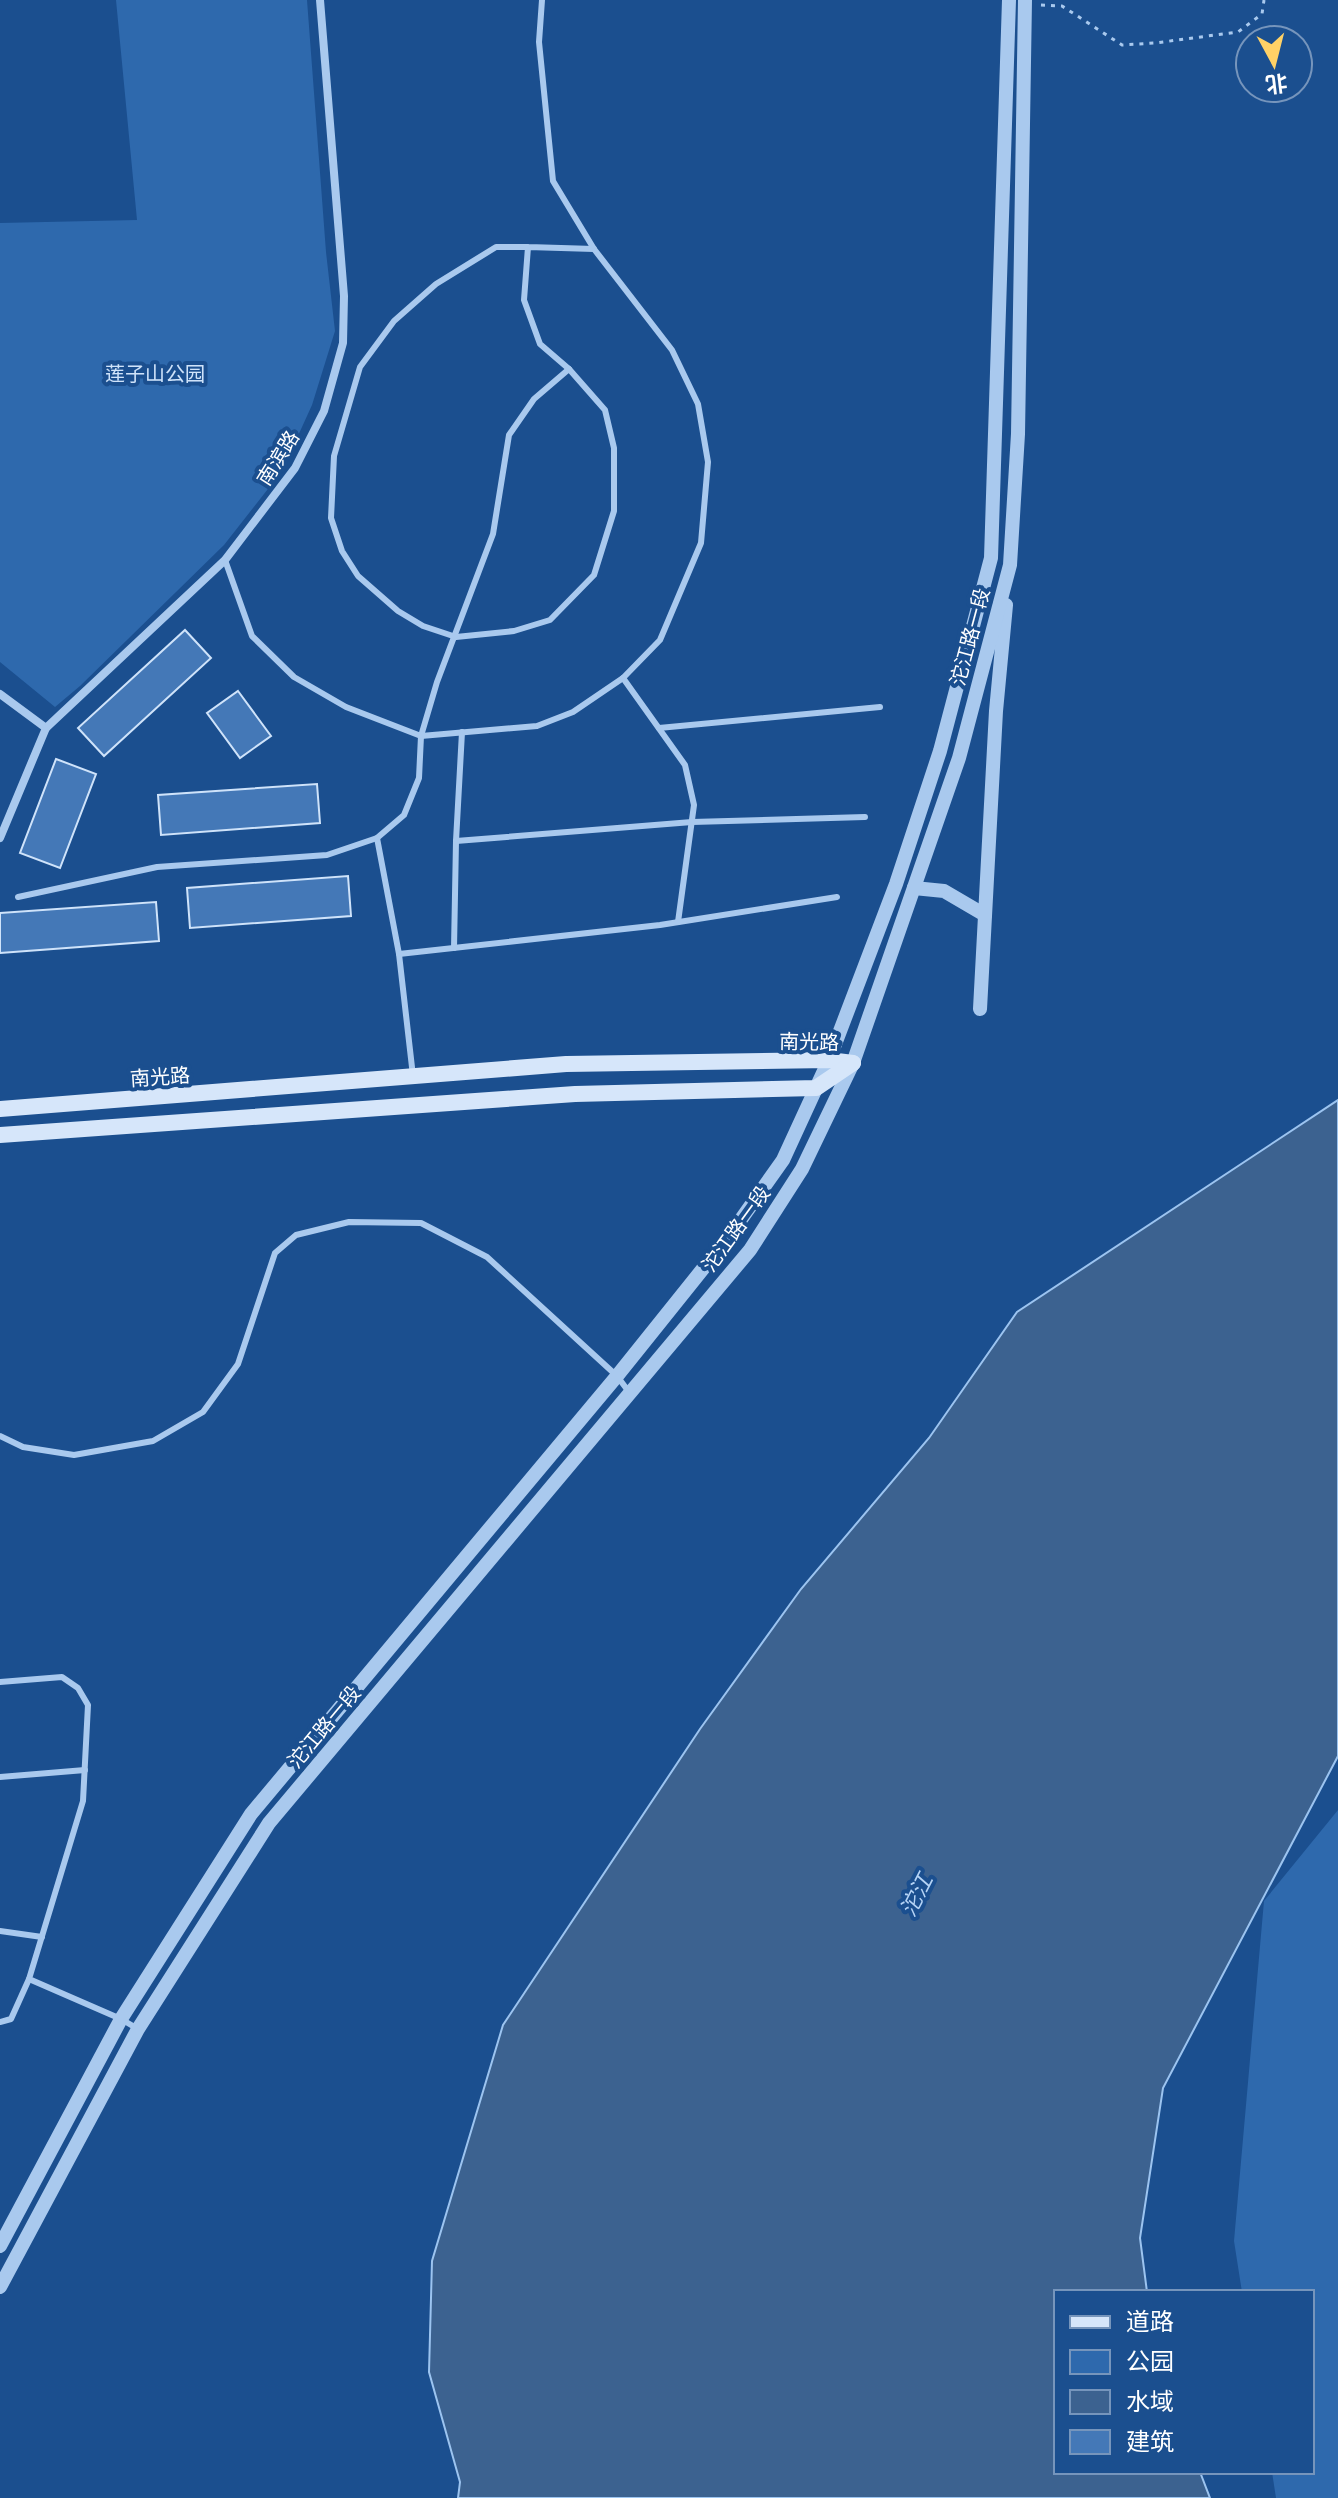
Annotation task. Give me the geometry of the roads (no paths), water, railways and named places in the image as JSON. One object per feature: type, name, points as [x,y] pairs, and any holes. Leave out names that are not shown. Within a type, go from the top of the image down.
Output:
[{"type":"main road","name":"南光路","points":[[0,1109],[566,1064],[829,1060],[853,1063]]},
{"type":"main road","name":"南光路","points":[[816,1088],[853,1063]]},
{"type":"main road","points":[[0,1135],[560,1095],[816,1088]]},
{"type":"street","name":"南滨路","points":[[0,838],[46,728],[225,560],[295,468],[324,411],[343,343],[344,296],[320,0]]},
{"type":"street","name":"沱江路一段","points":[[0,2246],[121,2019],[251,1814],[617,1376],[730,1235],[783,1160],[829,1060],[896,884],[940,751],[991,558],[1009,0]]},
{"type":"street","name":"沱江路一段","points":[[0,2287],[138,2029],[269,1823],[750,1250],[802,1169],[853,1063],[959,758],[1010,565],[1018,434],[1025,2]]},
{"type":"street","points":[[989,643],[991,558]]},
{"type":"street","points":[[980,1009],[996,711],[1010,565]]},
{"type":"street","points":[[0,694],[46,728]]},
{"type":"street","points":[[914,888],[944,891],[985,915]]},
{"type":"lane","points":[[225,560],[252,636],[294,677],[346,707],[421,736],[537,726],[573,712],[623,678],[660,640],[701,543],[708,462],[698,404],[672,350],[594,249],[553,181],[539,42],[542,0]]},
{"type":"lane","points":[[528,247],[524,300],[540,344],[569,369],[605,410],[614,448],[614,511],[594,575],[550,620],[514,631],[456,637],[423,626],[398,611],[358,576],[342,551],[331,518],[334,456],[360,367],[394,321],[436,284],[496,247],[528,247],[594,249]]},
{"type":"lane","points":[[18,897],[157,867],[327,855],[377,838],[404,815],[419,778],[421,736],[437,682],[493,534],[509,435],[534,399],[569,369]]},
{"type":"lane","points":[[623,678],[685,765],[694,805],[678,922]]},
{"type":"lane","points":[[659,728],[880,707]]},
{"type":"lane","points":[[454,948],[462,732]]},
{"type":"lane","points":[[456,841],[692,822],[865,817]]},
{"type":"lane","points":[[377,838],[399,954],[413,1078]]},
{"type":"lane","points":[[399,954],[678,922],[837,897]]},
{"type":"lane","points":[[0,1436],[23,1447],[74,1455],[153,1441],[203,1412],[238,1364],[275,1253],[296,1235],[349,1222],[421,1223],[487,1257],[617,1376],[630,1394]]},
{"type":"lane","points":[[0,1682],[62,1677],[78,1688],[88,1705],[83,1801],[29,1979],[11,2019],[0,2022]]},
{"type":"lane","points":[[0,1777],[85,1770]]},
{"type":"lane","points":[[0,1931],[42,1937]]},
{"type":"lane","points":[[29,1979],[138,2029]]},
{"type":"water","name":"沱江","points":[[1338,1100],[1338,1756],[1163,2088],[1140,2238],[1147,2290],[1054,2290],[1054,2474],[1201,2474],[1210,2498],[458,2498],[460,2482],[429,2372],[432,2261],[503,2025],[700,1729],[801,1589],[929,1438],[1017,1312]]},
{"type":"park label","name":"莲子山公园","points":[[155,374]]}]
